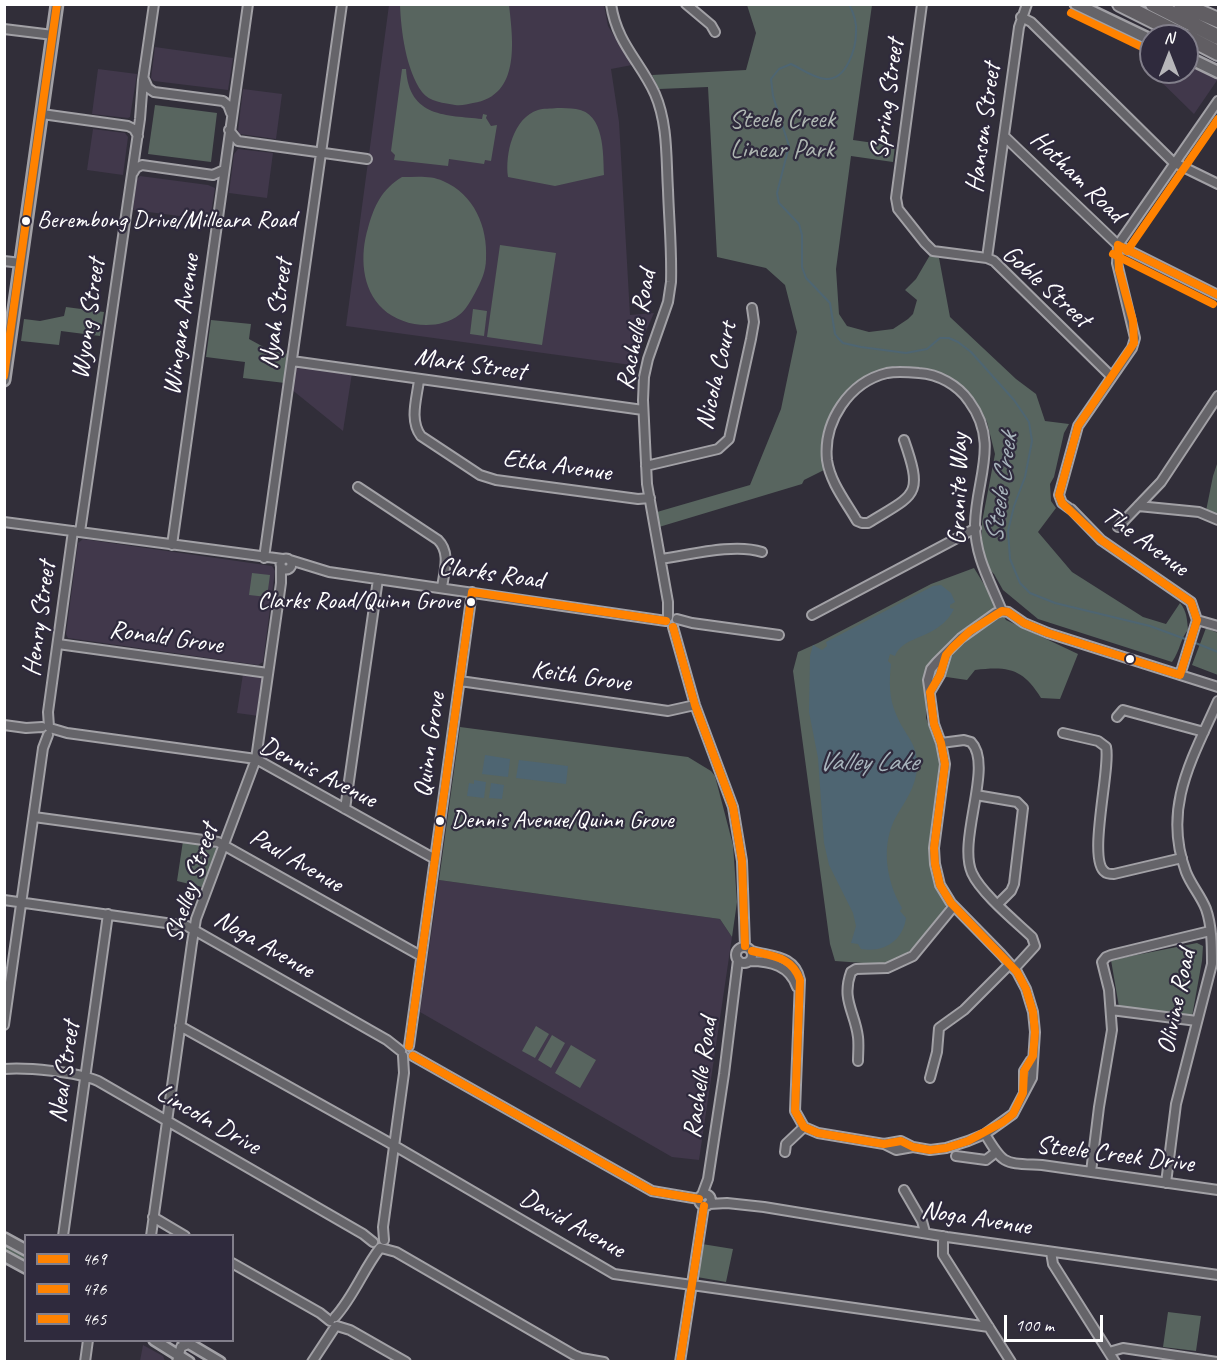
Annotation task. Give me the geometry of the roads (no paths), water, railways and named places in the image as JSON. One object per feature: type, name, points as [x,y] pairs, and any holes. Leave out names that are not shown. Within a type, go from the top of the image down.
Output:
[{"type":"highway","points":[[1120,4],[1160,24]]},
{"type":"highway","points":[[1153,4],[1218,37]]},
{"type":"highway","points":[[1181,4],[1218,20]]},
{"type":"highway","points":[[1199,44],[1218,53]]},
{"type":"main road","points":[[4,380],[57,4]]},
{"type":"main road","points":[[1076,4],[1139,34]]},
{"type":"main road","points":[[1199,63],[1218,72]]},
{"type":"street","name":"Wyong Street","points":[[77,532],[138,136],[154,4]]},
{"type":"street","name":"Wingara Avenue","points":[[172,544],[248,4]]},
{"type":"street","name":"Nyah Street","points":[[264,558],[342,4]]},
{"type":"street","name":"Rachelle Road","points":[[611,4],[618,33],[626,49],[648,80],[664,124],[671,282],[668,302],[644,377],[646,466],[672,621],[695,705],[733,807],[742,861],[748,949]]},
{"type":"street","points":[[686,4],[711,25],[715,32]]},
{"type":"street","name":"Spring Street","points":[[896,198],[922,4]]},
{"type":"street","name":"Hanson Street","points":[[987,258],[1021,17],[1027,4]]},
{"type":"street","points":[[1021,17],[1031,22],[1175,164],[1218,184]]},
{"type":"street","points":[[4,29],[53,35]]},
{"type":"street","points":[[144,77],[148,88],[153,92],[225,102],[231,113]]},
{"type":"street","points":[[225,102],[236,90]]},
{"type":"street","points":[[142,100],[153,92]]},
{"type":"street","points":[[1118,245],[1218,101]]},
{"type":"street","points":[[42,114],[128,126],[134,129],[138,136]]},
{"type":"street","points":[[128,126],[140,119]]},
{"type":"street","points":[[229,130],[238,141],[367,159]]},
{"type":"street","name":"Hotham Road","points":[[1004,136],[1118,245],[1218,295]]},
{"type":"street","points":[[226,149],[238,141]]},
{"type":"street","points":[[135,155],[145,166]]},
{"type":"street","points":[[131,177],[136,168],[145,166],[213,175],[224,170]]},
{"type":"street","points":[[213,175],[220,184],[221,193]]},
{"type":"street","name":"Goble Street","points":[[896,198],[898,209],[933,251],[987,258],[999,266],[1112,378]]},
{"type":"street","name":"The Avenue","points":[[1118,245],[1117,263],[1135,338],[1132,348],[1078,426],[1059,495],[1062,503],[1101,540],[1191,602],[1197,620]]},
{"type":"street","points":[[4,261],[21,263]]},
{"type":"street","name":"Nicola Court","points":[[646,466],[718,449],[729,439],[752,339],[754,322],[752,308]]},
{"type":"street","name":"Mark Street","points":[[292,361],[644,410]]},
{"type":"street","name":"Granite Way","points":[[904,440],[914,466],[914,489],[909,497],[868,523],[862,524],[857,521],[830,475],[827,441],[832,423],[842,404],[855,390],[886,373],[903,372],[927,374],[954,386],[968,399],[981,419],[986,437],[986,459],[977,504],[977,548],[982,568],[1002,610]]},
{"type":"street","name":"Etka Avenue","points":[[419,380],[415,429],[421,436],[480,475],[519,483],[638,499],[650,498]]},
{"type":"street","points":[[1118,527],[1161,482],[1217,401]]},
{"type":"street","points":[[358,487],[444,546],[446,556],[442,588]]},
{"type":"street","points":[[1138,506],[1199,512],[1218,520]]},
{"type":"street","name":"Clarks Road","points":[[4,522],[264,558],[285,565],[310,567],[329,572],[779,635]]},
{"type":"street","points":[[812,615],[976,528]]},
{"type":"street","name":"Henry Street","points":[[4,1025],[45,730],[77,532]]},
{"type":"street","points":[[661,559],[730,549],[745,548],[762,552]]},
{"type":"street","name":"Shelley Street","points":[[151,1234],[196,919],[256,759],[285,565]]},
{"type":"street","points":[[345,809],[378,579]]},
{"type":"street","name":"Quinn Grove","points":[[312,1362],[372,1258],[383,1227],[472,592]]},
{"type":"street","points":[[783,963],[748,949],[740,947],[736,951],[738,960],[742,963],[749,961],[783,963],[791,963],[798,972],[795,1111],[804,1127],[826,1136],[884,1144],[896,1150],[913,1147],[930,1150],[946,1148],[985,1134],[1013,1114],[1032,1078],[1035,1032],[1033,1012],[1026,989],[1012,967],[954,906],[940,885],[934,848],[945,764],[941,743],[933,723],[928,680],[930,671],[970,631],[1002,610],[1048,633],[1218,687]]},
{"type":"street","points":[[1180,675],[1197,620],[1218,626]]},
{"type":"street","name":"Ronald Grove","points":[[58,644],[268,673]]},
{"type":"street","name":"Keith Grove","points":[[460,681],[668,711],[695,705]]},
{"type":"street","name":"Olivine Road","points":[[1166,1183],[1176,1104],[1212,964],[1206,910],[1186,874],[1176,829],[1179,799],[1183,783],[1218,701]]},
{"type":"street","points":[[1117,717],[1122,710],[1204,732]]},
{"type":"street","name":"Dennis Avenue","points":[[4,725],[256,759],[435,859]]},
{"type":"street","points":[[1063,733],[1098,741],[1106,747],[1107,758],[1100,808],[1099,839],[1100,865],[1103,871],[1107,874],[1114,874],[1182,858]]},
{"type":"street","points":[[930,1078],[937,1053],[939,1028],[964,1010],[1035,946],[1032,937],[978,883],[969,862],[969,838],[978,765],[974,744],[964,740],[941,743]]},
{"type":"street","points":[[976,795],[1017,802],[1023,808],[1014,884],[1011,891],[998,904]]},
{"type":"street","name":"Paul Avenue","points":[[34,817],[218,842],[421,956]]},
{"type":"street","name":"Noga Avenue","points":[[4,900],[187,926],[652,1191],[1218,1275]]},
{"type":"street","points":[[858,1061],[858,1038],[848,1002],[851,972],[856,969],[887,969],[913,956],[954,906]]},
{"type":"street","name":"Neal Street","points":[[63,1234],[108,914]]},
{"type":"street","points":[[1091,1172],[1111,1039],[1111,1010],[1102,966],[1106,957],[1210,931]]},
{"type":"street","points":[[748,949],[753,956],[749,961]]},
{"type":"street","name":"Rachelle Road","points":[[680,1362],[706,1200],[738,960]]},
{"type":"street","name":"Rachelle Road","points":[[736,984],[749,961]]},
{"type":"street","points":[[1111,1010],[1197,1021]]},
{"type":"street","name":"David Avenue","points":[[180,1026],[614,1274],[990,1328]]},
{"type":"street","name":"Lincoln Drive","points":[[4,1063],[23,1069]]},
{"type":"street","name":"Lincoln Drive","points":[[4,1069],[23,1069],[85,1077],[98,1081],[574,1354],[590,1361],[604,1362]]},
{"type":"street","points":[[785,1152],[786,1144],[804,1127]]},
{"type":"street","points":[[956,1156],[986,1160],[995,1153],[985,1134]]},
{"type":"street","name":"Steele Creek Drive","points":[[995,1153],[1002,1160],[1016,1164],[1042,1165],[1218,1190]]},
{"type":"street","points":[[904,1190],[922,1221],[924,1232]]},
{"type":"street","points":[[153,1217],[182,1234]]},
{"type":"street","points":[[945,1236],[943,1255],[1011,1362]]},
{"type":"street","points":[[4,1238],[24,1249]]},
{"type":"street","points":[[1051,1252],[1053,1264],[1115,1362]]},
{"type":"street","points":[[4,1256],[24,1267]]},
{"type":"street","points":[[234,1264],[406,1362]]},
{"type":"street","points":[[85,1362],[88,1342]]},
{"type":"street","points":[[155,1342],[177,1358],[189,1362]]},
{"type":"street","points":[[177,1358],[181,1347],[186,1342],[220,1362]]},
{"type":"street","points":[[1109,1352],[1123,1348],[1217,1362]]},
{"type":"water","name":"Valley Lake","points":[[941,585],[951,593],[955,602],[950,605],[950,608],[954,609],[940,626],[905,644],[895,656],[890,654],[888,661],[891,664],[892,702],[913,745],[917,760],[917,769],[910,794],[892,826],[887,850],[892,886],[902,908],[900,911],[906,918],[897,939],[878,949],[861,949],[858,944],[851,943],[856,926],[853,913],[829,865],[824,843],[818,758],[809,712],[810,656],[813,645],[822,650],[827,646],[826,642],[933,586]]},
{"type":"water","points":[[485,755],[510,759],[508,777],[482,774]]},
{"type":"water","points":[[519,760],[568,766],[566,784],[516,778]]},
{"type":"water","points":[[474,780],[486,782],[484,798],[467,796],[469,783],[474,784]]},
{"type":"water","points":[[491,783],[504,785],[502,799],[489,798]]},
{"type":"waterway","name":"Steele Creek","points":[[849,4],[855,21],[856,39],[849,62],[840,74],[833,78],[821,78],[791,64],[779,69],[771,79],[773,96],[789,146],[777,193],[779,203],[799,224],[802,235],[802,267],[806,278],[830,303],[835,334],[843,343],[906,353],[927,349],[940,338],[949,338],[971,352],[1014,400],[1029,422],[1032,441],[1025,477],[1008,531],[1010,559],[1020,583],[1030,593],[1055,603],[1150,626],[1188,640]]},
{"type":"waterway","name":"Steele Creek","points":[[1193,642],[1218,652]]},
{"type":"place","name":"Berembong Drive/Milleara Road","points":[[26,221]]},
{"type":"place","name":"Clarks Road/Quinn Grove","points":[[471,602]]},
{"type":"place","name":"Dennis Avenue/Quinn Grove","points":[[440,821]]},
{"type":"park label","name":"Steele Creek Linear Park","points":[[782,135]]}]
